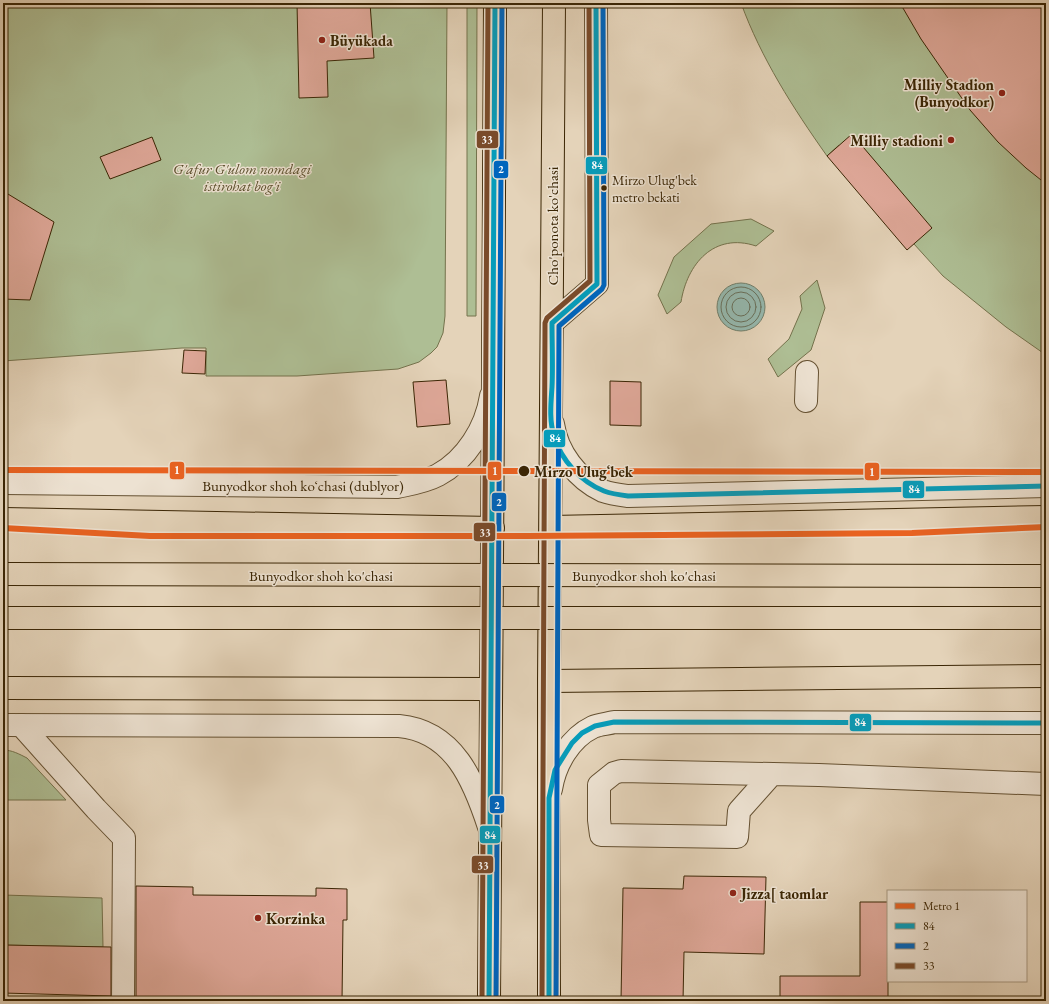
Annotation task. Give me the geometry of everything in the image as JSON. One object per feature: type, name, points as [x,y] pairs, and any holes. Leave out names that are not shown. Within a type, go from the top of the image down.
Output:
[{"type":"main road","points":[[489,1001],[495,3]]},
{"type":"main road","name":"Cho'ponota ko'chasi","points":[[549,1001],[554,3]]},
{"type":"main road","points":[[551,526],[1046,517]]},
{"type":"main road","points":[[3,519],[493,528]]},
{"type":"main road","name":"Bunyodkor shoh ko'chasi","points":[[3,574],[1046,576]]},
{"type":"main road","points":[[3,618],[1046,618]]},
{"type":"main road","points":[[550,681],[1046,676]]},
{"type":"main road","points":[[3,688],[491,689]]},
{"type":"street","points":[[552,323],[597,284],[596,3]]},
{"type":"street","points":[[806,401],[807,372]]},
{"type":"street","name":"Bunyodkor shoh koʻchasi (dublyor)","points":[[3,483],[397,487],[417,483],[437,476],[464,456],[475,440],[483,423],[490,402],[493,379]]},
{"type":"street","points":[[551,416],[554,436],[568,462],[579,474],[592,484],[604,491],[616,494],[636,496],[1046,486]]},
{"type":"street","points":[[549,798],[555,770],[562,756],[572,743],[582,734],[595,726],[614,722],[1046,723]]},
{"type":"street","points":[[12,725],[410,727],[432,736],[443,743],[454,754],[476,791],[490,832]]},
{"type":"street","points":[[12,725],[124,838],[123,1001]]},
{"type":"street","points":[[772,774],[739,811],[738,837],[601,835],[599,820],[599,785],[614,773],[621,771],[772,774],[819,775],[1046,784]]},
{"type":"green space","name":"G'afur G'ulom nomdagi istirohat bog'i","points":[[3,3],[447,3],[445,316],[443,333],[437,347],[419,362],[398,369],[297,376],[206,376],[206,348],[182,348],[3,361]]},
{"type":"green space","points":[[467,3],[477,3],[476,316],[467,316]]},
{"type":"green space","name":"Milliy stadioni","points":[[741,3],[1046,3],[1046,355],[1006,327],[943,276],[914,244],[839,145],[827,156],[802,120],[768,63]]},
{"type":"green space","points":[[751,219],[774,231],[756,246],[741,243],[727,244],[715,248],[705,254],[689,275],[681,302],[667,314],[658,295],[674,257],[711,224]]},
{"type":"green space","points":[[817,280],[825,308],[811,350],[778,377],[768,359],[789,339],[802,309],[800,296]]},
{"type":"green space","points":[[3,750],[12,751],[27,758],[66,800],[3,800]]},
{"type":"green space","points":[[3,895],[102,898],[103,947],[3,945]]},
{"type":"water","points":[[736,283],[746,283],[758,290],[765,302],[765,312],[758,324],[746,331],[736,331],[728,327],[721,320],[717,312],[717,302],[721,294],[728,287]]},
{"type":"building","points":[[297,3],[370,3],[374,58],[327,61],[328,97],[299,98]]},
{"type":"building","name":"Milliy stadioni","points":[[900,3],[1046,3],[1046,184],[998,142],[970,110],[921,39]]},
{"type":"building","points":[[852,134],[932,228],[907,250],[827,156]]},
{"type":"building","points":[[152,137],[161,160],[110,179],[100,157]]},
{"type":"building","points":[[3,191],[54,222],[30,300],[3,299]]},
{"type":"building","points":[[184,350],[206,351],[205,374],[182,373]]},
{"type":"building","points":[[446,380],[450,424],[417,427],[413,382]]},
{"type":"building","points":[[610,381],[641,382],[641,426],[610,425]]},
{"type":"building","points":[[684,876],[766,877],[764,954],[684,952],[683,1001],[621,1001],[623,888],[683,889]]},
{"type":"building","points":[[136,886],[193,887],[193,895],[316,896],[316,888],[347,889],[347,920],[343,920],[342,1001],[136,1001]]},
{"type":"building","points":[[860,902],[887,902],[888,1001],[780,1001],[780,976],[860,976]]},
{"type":"building","points":[[3,945],[111,947],[111,996],[3,993]]},
{"type":"metro line","name":"1","points":[[3,470],[1046,472]]},
{"type":"metro line","name":"1","points":[[3,528],[150,536],[527,536],[912,533],[1046,527]]},
{"type":"transit line","name":"33","points":[[482,1001],[488,3]]},
{"type":"transit line","name":"84","points":[[489,1001],[495,3]]},
{"type":"transit line","name":"2","points":[[496,1001],[502,3]]},
{"type":"transit line","name":"33","points":[[542,1001],[545,323],[547,318],[590,281],[589,3]]},
{"type":"transit line","name":"84","points":[[596,3],[597,284],[552,323],[551,424],[557,445],[573,469],[587,482],[604,491],[628,496],[1046,486]]},
{"type":"transit line","name":"2","points":[[556,1001],[559,326],[602,289],[604,285],[603,3]]},
{"type":"transit line","name":"84","points":[[549,1001],[549,798],[555,770],[572,743],[582,733],[595,726],[614,722],[1046,723]]},
{"type":"place","name":"Büyükada","points":[[322,40]]},
{"type":"place","name":"Milliy Stadion (Bunyodkor)","points":[[1002,93]]},
{"type":"place","name":"Milliy stadioni","points":[[951,140]]},
{"type":"place","name":"Mirzo Ulug'bek metro bekati","points":[[604,188]]},
{"type":"place","name":"Mirzo Ulugʻbek","points":[[524,471]]},
{"type":"place","name":"Jizza[ taomlar","points":[[733,893]]},
{"type":"place","name":"Korzinka","points":[[258,918]]}]
